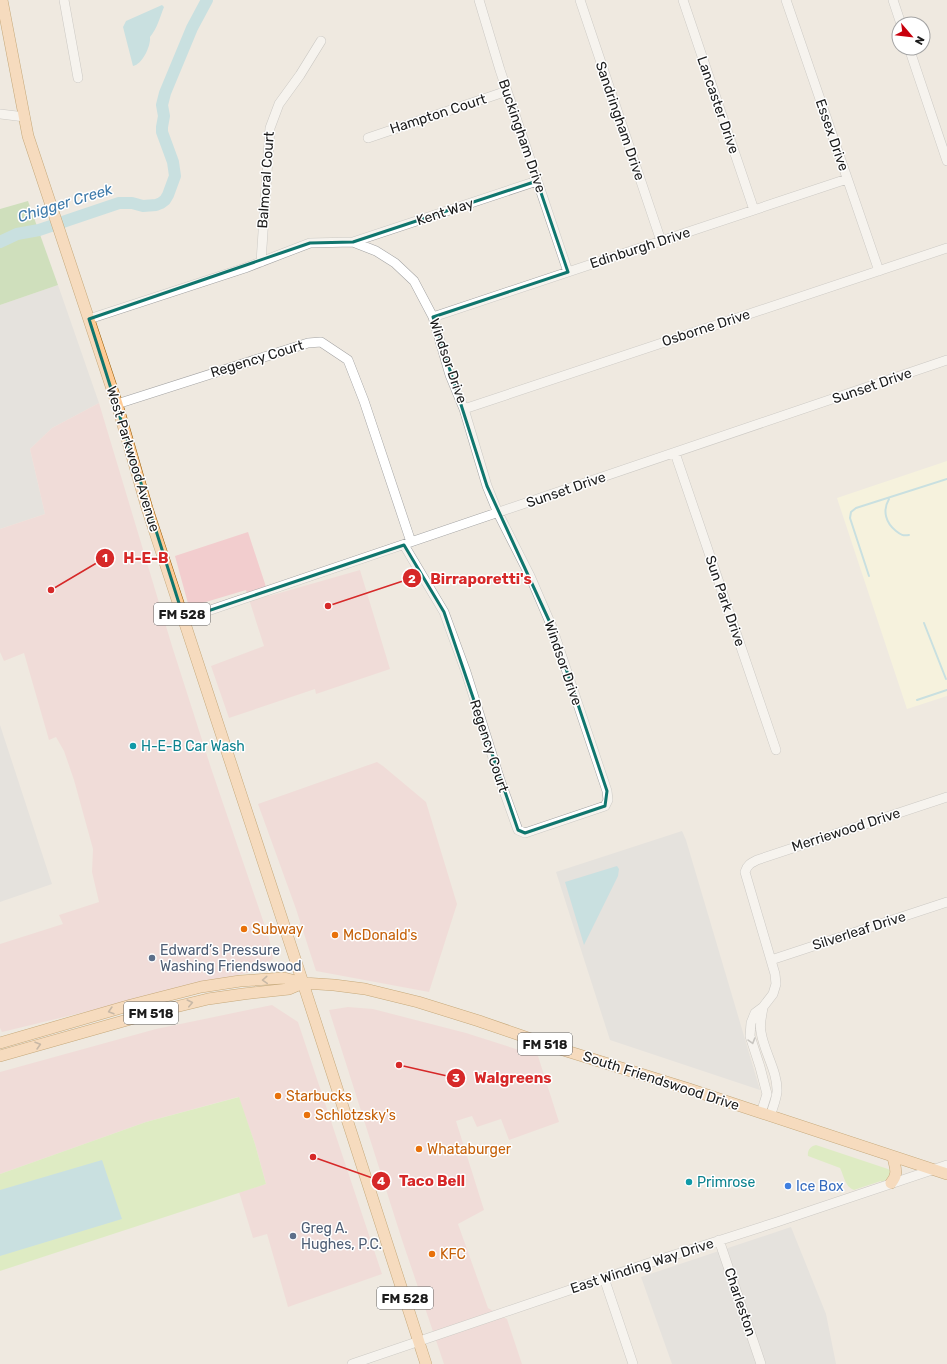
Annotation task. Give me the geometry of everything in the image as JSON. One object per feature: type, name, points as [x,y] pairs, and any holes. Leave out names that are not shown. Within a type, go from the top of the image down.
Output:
[{"type":"main road","name":"West Parkwood Avenue","points":[[2,0],[28,136],[117,404],[147,508],[304,983]]},
{"type":"main road","name":"South Friendswood Drive","points":[[0,1043],[201,987],[240,981],[284,978],[304,983],[365,989],[418,1002],[479,1021],[560,1050],[765,1114],[947,1174]]},
{"type":"main road","name":"South Friendswood Drive","points":[[0,1056],[152,1012],[208,999],[289,990],[304,983]]},
{"type":"main road","name":"FM 528","points":[[304,983],[426,1364]]},
{"type":"main road","points":[[891,1183],[895,1178],[896,1173],[893,1157]]},
{"type":"street","points":[[64,0],[78,78]]},
{"type":"street","name":"Buckingham Drive","points":[[479,0],[507,91],[568,272]]},
{"type":"street","name":"Sandringham Drive","points":[[580,0],[661,241]]},
{"type":"street","name":"Lancaster Drive","points":[[683,0],[754,210]]},
{"type":"street","name":"Essex Drive","points":[[786,0],[879,271]]},
{"type":"street","points":[[893,0],[898,16]]},
{"type":"street","name":"Balmoral Court","points":[[261,262],[270,128],[279,104],[300,75],[321,41]]},
{"type":"street","points":[[912,56],[947,161]]},
{"type":"street","name":"Hampton Court","points":[[368,138],[507,91]]},
{"type":"street","points":[[0,114],[25,117]]},
{"type":"street","name":"Edinburgh Drive","points":[[433,317],[847,179]]},
{"type":"street","name":"Kent Way","points":[[353,242],[538,181]]},
{"type":"street","name":"Windsor Drive","points":[[89,318],[261,262],[310,243],[353,242],[376,251],[395,263],[414,281],[433,317],[450,375],[464,409],[487,486],[498,513],[530,576],[552,627],[600,769]]},
{"type":"street","name":"Osborne Drive","points":[[464,409],[947,248]]},
{"type":"street","name":"Regency Court","points":[[117,404],[308,343],[321,342],[348,360],[364,401],[408,543],[444,612],[466,672],[500,780],[518,830],[525,833],[605,806],[608,800],[607,791],[600,769]]},
{"type":"street","name":"Sunset Drive","points":[[184,619],[947,360]]},
{"type":"street","name":"Sun Park Drive","points":[[675,452],[776,750]]},
{"type":"street","name":"Merriewood Drive","points":[[771,960],[746,876],[746,867],[757,860],[947,797]]},
{"type":"street","name":"Silverleaf Drive","points":[[771,960],[947,902]]},
{"type":"street","points":[[765,1114],[776,1099],[777,1091],[761,1032],[760,1022],[764,1008],[773,994],[776,984],[776,974],[771,960]]},
{"type":"street","points":[[764,1008],[755,1013],[751,1023],[750,1036],[767,1094],[765,1114]]},
{"type":"street","points":[[760,1067],[770,1064]]},
{"type":"street","name":"East Winding Way Drive","points":[[353,1364],[604,1278],[947,1165]]},
{"type":"street","name":"Charleston","points":[[719,1240],[761,1364]]},
{"type":"street","points":[[604,1278],[633,1364]]},
{"type":"highlighted area","points":[[537,181],[568,272],[433,317],[487,486],[552,627],[607,791],[605,806],[525,833],[518,830],[444,612],[404,545],[184,619],[89,319],[310,243],[353,242]]},
{"type":"shaded area","points":[[58,285],[99,403],[52,428],[30,449],[45,514],[0,529],[0,305]]},
{"type":"shaded area","points":[[99,403],[172,646],[211,768],[269,938],[273,959],[251,972],[2,1032],[0,1028],[0,944],[63,924],[59,915],[99,902],[92,872],[93,849],[74,780],[64,751],[56,737],[49,740],[24,653],[4,661],[0,652],[0,529],[45,514],[30,449],[52,428]]},
{"type":"shaded area","points":[[947,461],[947,696],[907,709],[837,498]]},
{"type":"shaded area","points":[[248,532],[269,596],[360,570],[390,669],[316,694],[315,689],[229,718],[211,666],[264,646],[246,590],[189,607],[175,556]]},
{"type":"shaded area","points":[[0,725],[52,884],[0,902]]},
{"type":"shaded area","points":[[377,762],[426,802],[457,904],[429,992],[316,971],[296,909],[258,804]]},
{"type":"shaded area","points":[[682,831],[686,840],[760,1090],[610,1040],[556,872]]},
{"type":"shaded area","points":[[272,1005],[298,1022],[382,1274],[288,1307],[267,1234],[253,1238],[239,1192],[266,1184],[255,1144],[238,1097],[146,1122],[0,1174],[0,1072],[156,1029]]},
{"type":"shaded area","points":[[348,1007],[373,1009],[466,1033],[538,1056],[559,1122],[509,1140],[501,1119],[477,1127],[472,1116],[456,1121],[484,1210],[458,1224],[488,1308],[507,1319],[522,1364],[444,1364],[402,1240],[329,1010]]},
{"type":"shaded area","points":[[791,1227],[826,1314],[836,1364],[672,1364],[641,1277]]},
{"type":"green space","points":[[28,201],[58,285],[0,305],[0,209]]},
{"type":"green space","points":[[239,1097],[255,1144],[266,1184],[0,1271],[0,1174],[146,1122]]},
{"type":"green space","points":[[816,1145],[888,1169],[891,1171],[889,1179],[854,1190],[851,1189],[847,1184],[840,1168],[808,1156],[808,1152],[812,1146]]},
{"type":"water","points":[[162,5],[164,7],[156,27],[150,37],[146,54],[137,65],[133,66],[123,27],[126,21]]},
{"type":"water","points":[[617,866],[619,869],[618,876],[584,945],[565,882]]},
{"type":"water","points":[[102,1160],[122,1219],[0,1256],[0,1190]]},
{"type":"waterway","name":"Chigger Creek","points":[[0,242],[17,234],[39,230],[119,203],[132,203],[143,206],[156,205],[165,200],[175,176],[173,162],[162,132],[164,116],[162,105],[165,93],[192,28],[207,0]]},
{"type":"waterway","points":[[869,576],[850,518],[851,512],[856,508],[947,479]]},
{"type":"waterway","points":[[889,499],[886,508],[886,516],[888,521],[899,533],[909,535]]},
{"type":"waterway","points":[[924,623],[946,679]]},
{"type":"waterway","points":[[917,700],[947,690]]},
{"type":"place","name":"H-E-B","points":[[51,590]]},
{"type":"place","name":"Birraporetti's","points":[[328,606]]},
{"type":"place","name":"H-E-B Car Wash","points":[[133,746]]},
{"type":"place","name":"Subway","points":[[244,929]]},
{"type":"place","name":"McDonald's","points":[[335,935]]},
{"type":"place","name":"Edward’s Pressure Washing Friendswood","points":[[152,958]]},
{"type":"place","name":"Walgreens","points":[[399,1065]]},
{"type":"place","name":"Starbucks","points":[[278,1096]]},
{"type":"place","name":"Schlotzsky's","points":[[307,1115]]},
{"type":"place","name":"Whataburger","points":[[419,1149]]},
{"type":"place","name":"Taco Bell","points":[[313,1157]]},
{"type":"place","name":"Primrose","points":[[689,1182]]},
{"type":"place","name":"Ice Box","points":[[788,1186]]},
{"type":"place","name":"Greg A. Hughes, P.C.","points":[[293,1236]]},
{"type":"place","name":"KFC","points":[[432,1254]]}]
